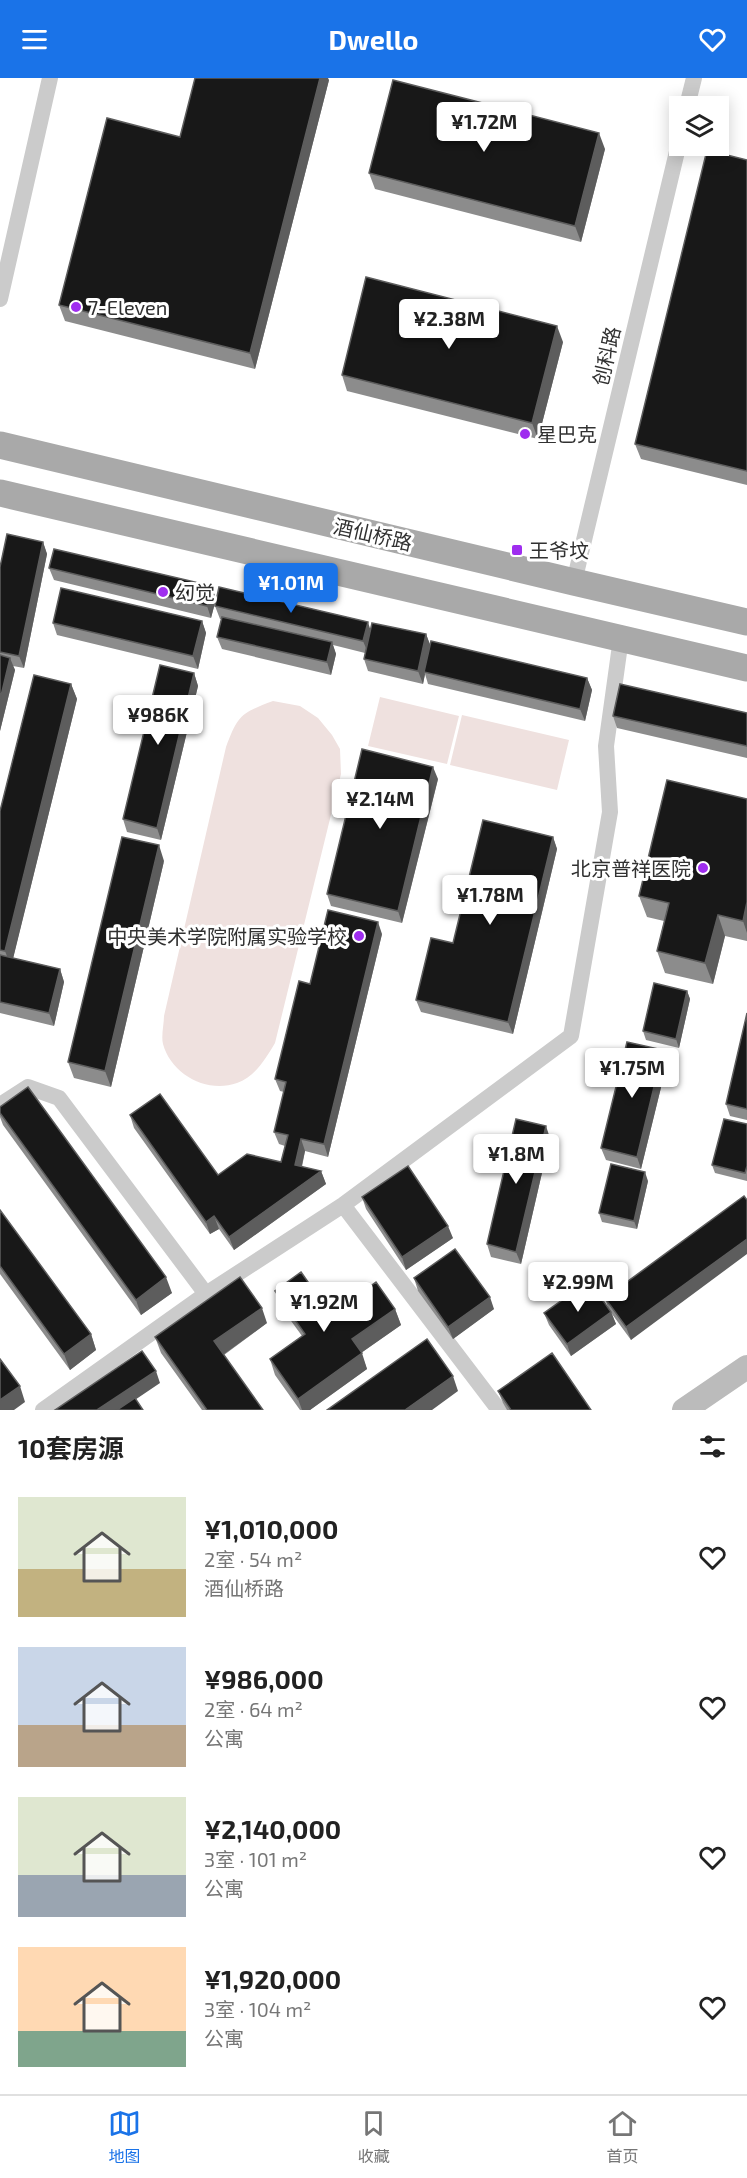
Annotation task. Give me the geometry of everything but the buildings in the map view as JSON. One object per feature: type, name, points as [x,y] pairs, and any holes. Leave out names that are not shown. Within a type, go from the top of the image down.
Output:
[{"type":"main road","name":"酒仙桥路","points":[[0,445],[747,622]]},
{"type":"main road","points":[[0,493],[747,668]]},
{"type":"main road","points":[[684,1410],[747,1367]]},
{"type":"street","points":[[0,299],[50,78]]},
{"type":"street","points":[[690,96],[694,78]]},
{"type":"street","name":"创科路","points":[[574,582],[676,156]]},
{"type":"street","points":[[43,1410],[206,1294],[343,1205],[570,1036],[610,812],[606,746],[621,638]]},
{"type":"street","points":[[0,1105],[28,1087],[59,1098],[206,1294]]},
{"type":"street","points":[[343,1205],[499,1410]]},
{"type":"shaded area","points":[[380,697],[459,716],[447,764],[368,746]]},
{"type":"shaded area","points":[[273,701],[300,706],[318,718],[340,749],[341,774],[275,1043],[268,1055],[249,1076],[237,1083],[214,1086],[192,1079],[182,1072],[167,1055],[162,1034],[164,1016],[226,747],[242,716]]},
{"type":"shaded area","points":[[462,715],[569,740],[557,790],[450,765]]},
{"type":"place","name":"7-Eleven","points":[[76,307]]},
{"type":"place","name":"星巴克","points":[[525,434]]},
{"type":"place","name":"王爷坟","points":[[517,550]]},
{"type":"place","name":"幻觉","points":[[163,592]]},
{"type":"place","name":"北京普祥医院","points":[[703,868]]},
{"type":"place","name":"中央美术学院附属实验学校","points":[[359,936]]}]
